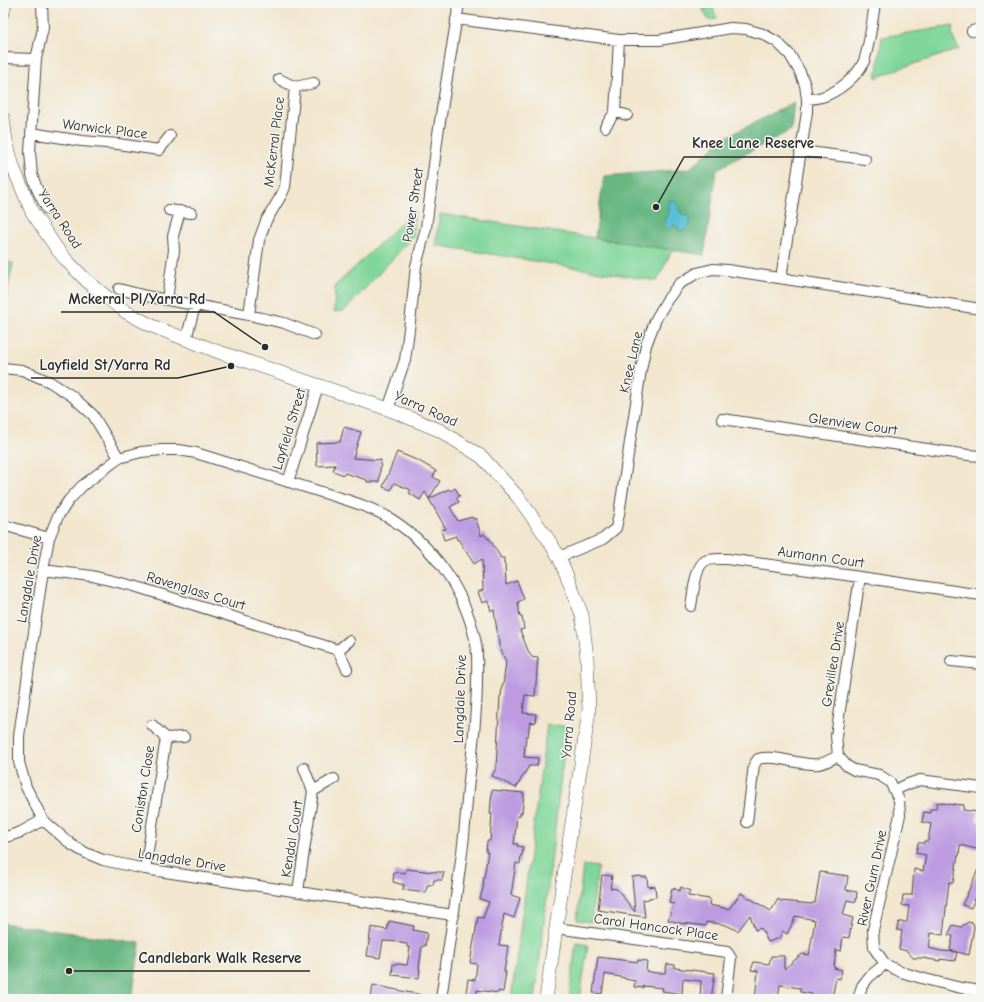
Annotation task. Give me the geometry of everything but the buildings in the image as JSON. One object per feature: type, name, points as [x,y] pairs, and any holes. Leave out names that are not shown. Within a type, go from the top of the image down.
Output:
[{"type":"main road","points":[[3,12],[5,3]]},
{"type":"main road","name":"Yarra Road","points":[[3,118],[6,141],[13,167],[32,212],[57,249],[68,262],[87,281],[126,312],[152,326],[216,351],[388,409],[439,430],[482,457],[518,497],[548,539],[559,558],[582,615],[588,658],[589,711],[546,999]]},
{"type":"street","points":[[42,3],[43,28],[36,59],[30,152],[32,175],[47,209]]},
{"type":"street","name":"Power Street","points":[[388,409],[405,360],[416,266],[426,228],[438,134],[459,3]]},
{"type":"street","points":[[807,99],[822,97],[833,92],[842,87],[854,76],[863,62],[870,39],[875,3]]},
{"type":"street","points":[[456,19],[619,40],[659,40],[731,28],[746,29],[763,34],[777,42],[790,55],[800,72],[805,85],[807,99],[807,112],[781,278]]},
{"type":"street","points":[[605,127],[615,112],[619,40]]},
{"type":"street","points":[[3,58],[36,59]]},
{"type":"street","name":"McKerral Place","points":[[279,79],[295,87],[314,83]]},
{"type":"street","name":"McKerral Place","points":[[249,315],[258,240],[266,221],[285,187],[295,87]]},
{"type":"street","points":[[615,112],[627,115]]},
{"type":"street","name":"Warwick Place","points":[[31,133],[82,141],[159,150],[170,136]]},
{"type":"street","points":[[800,151],[865,159]]},
{"type":"street","points":[[169,210],[191,213]]},
{"type":"street","points":[[167,300],[174,250],[173,236],[180,211]]},
{"type":"street","name":"Knee Lane","points":[[559,558],[603,539],[616,528],[646,345],[656,319],[667,300],[680,284],[688,278],[712,270],[727,270],[981,309]]},
{"type":"street","points":[[119,288],[146,296],[284,323],[315,335]]},
{"type":"street","points":[[186,339],[195,306]]},
{"type":"street","points":[[3,368],[22,370],[50,382],[72,396],[94,416],[119,458]]},
{"type":"street","name":"Layfield Street","points":[[288,482],[318,386]]},
{"type":"street","name":"Glenview Court","points":[[722,419],[981,456]]},
{"type":"street","name":"Langdale Drive","points":[[441,999],[453,915],[462,851],[477,700],[476,644],[470,621],[461,597],[448,575],[431,552],[414,536],[386,516],[370,508],[196,453],[179,450],[162,450],[141,452],[119,458],[82,486],[69,500],[58,516],[49,538],[19,736],[19,762],[26,787],[43,820],[72,845],[103,860],[145,869],[453,915]]},
{"type":"street","points":[[3,525],[49,538]]},
{"type":"street","name":"Aumann Court","points":[[691,606],[697,572],[702,562],[712,559],[727,559],[981,594]]},
{"type":"street","name":"Ravenglass Court","points":[[43,570],[92,576],[134,586],[338,650]]},
{"type":"street","name":"Grevillea Drive","points":[[838,756],[836,736],[860,577]]},
{"type":"street","points":[[348,669],[338,650],[349,641]]},
{"type":"street","points":[[951,661],[981,664]]},
{"type":"street","name":"Coniston Close","points":[[152,725],[166,738],[184,737]]},
{"type":"street","name":"Coniston Close","points":[[145,869],[166,738]]},
{"type":"street","points":[[747,822],[754,765],[758,759],[765,757],[808,764],[818,764],[827,762],[838,756],[847,766],[854,770],[879,775],[890,782],[895,790],[920,780],[981,788]]},
{"type":"street","name":"Kendal Court","points":[[298,891],[313,791],[304,768]]},
{"type":"street","name":"Kendal Court","points":[[313,791],[334,779]]},
{"type":"street","name":"River Gum Drive","points":[[885,964],[874,948],[873,930],[900,815],[899,800],[895,790]]},
{"type":"street","points":[[3,838],[21,832],[43,820]]},
{"type":"street","name":"Carol Hancock Place","points":[[556,928],[727,952],[731,958],[726,999]]},
{"type":"street","points":[[858,999],[862,986],[869,977],[885,964],[900,972],[961,988],[981,991]]},
{"type":"green space","points":[[700,3],[711,3],[717,19],[708,20]]},
{"type":"green space","points":[[953,26],[952,33],[956,44],[960,49],[898,69],[876,78],[882,37]]},
{"type":"green space","points":[[794,102],[791,130],[717,169],[704,255],[595,238],[604,176],[689,169],[721,140]]},
{"type":"green space","points":[[415,210],[413,237],[344,311],[334,312],[335,286]]},
{"type":"green space","points":[[440,214],[672,250],[657,281],[435,245]]},
{"type":"green space","points":[[3,261],[13,263],[6,298],[3,297]]},
{"type":"green space","points":[[547,725],[567,726],[535,999],[511,999]]},
{"type":"green space","points":[[583,865],[598,867],[591,922],[577,920]]},
{"type":"green space","points":[[3,923],[140,943],[132,999],[3,999]]},
{"type":"green space","points":[[576,943],[588,945],[580,999],[569,999]]},
{"type":"water","points":[[670,200],[673,200],[676,203],[681,213],[691,218],[689,225],[682,231],[674,225],[668,230],[665,227],[665,218],[669,213]]},
{"type":"place","name":"Knee Lane Reserve","points":[[656,207]]},
{"type":"place","name":"Mckerral Pl/Yarra Rd","points":[[265,347]]},
{"type":"place","name":"Layfield St/Yarra Rd","points":[[231,366]]},
{"type":"place","name":"Candlebark Walk Reserve","points":[[69,971]]}]
